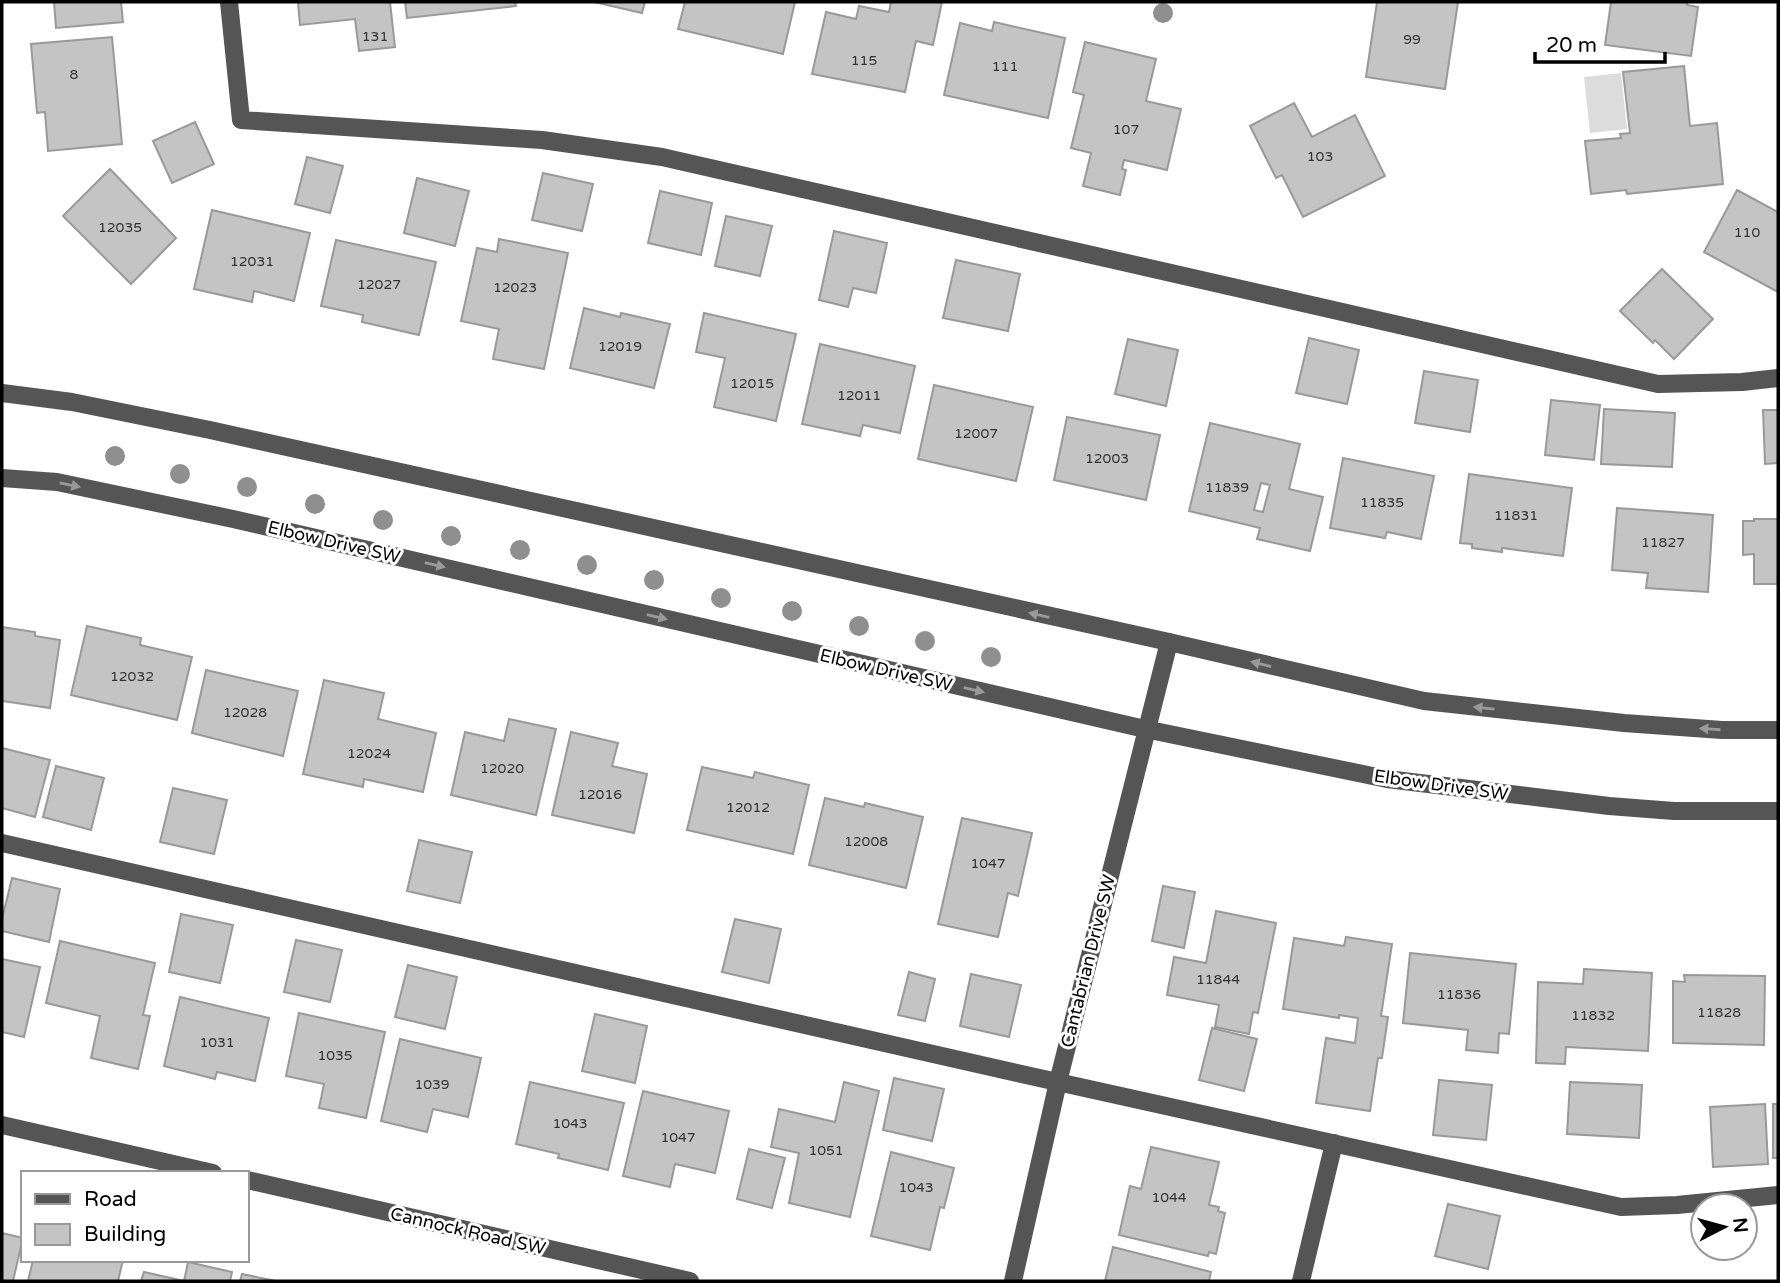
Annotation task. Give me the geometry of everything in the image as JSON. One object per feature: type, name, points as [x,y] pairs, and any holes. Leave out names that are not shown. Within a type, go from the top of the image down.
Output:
[{"type":"street","points":[[229,2],[241,120],[542,140],[662,157],[1658,384],[1778,379]]},
{"type":"street","points":[[2,393],[72,402],[210,430],[1424,701],[1624,723],[1722,730],[1778,730]]},
{"type":"street","name":"Elbow Drive SW","points":[[2,478],[57,482],[233,519],[1145,729],[1387,779],[1484,792],[1674,811],[1778,811]]},
{"type":"street","name":"Cantabrian Drive SW","points":[[1013,1281],[1058,1082],[1169,642]]},
{"type":"street","points":[[2,843],[1621,1207],[1677,1205],[1778,1195]]},
{"type":"street","points":[[2,1125],[204,1171]]},
{"type":"street","points":[[1301,1281],[1334,1143]]},
{"type":"street","name":"Cannock Road SW","points":[[248,1181],[690,1281]]},
{"type":"shaded area","points":[[1621,73],[1627,129],[1590,133],[1584,77]]},
{"type":"building","points":[[54,2],[121,2],[123,22],[56,28]]},
{"type":"building","points":[[298,2],[390,2],[395,47],[359,51],[355,19],[300,25]]},
{"type":"building","points":[[405,2],[515,2],[516,6],[407,18]]},
{"type":"building","points":[[594,2],[645,2],[642,13]]},
{"type":"building","points":[[685,2],[795,2],[783,54],[678,29]]},
{"type":"building","points":[[891,2],[942,2],[933,45],[916,41],[905,92],[812,74],[826,12],[856,19],[859,6],[889,12]]},
{"type":"building","points":[[1377,2],[1458,2],[1445,89],[1366,77]]},
{"type":"building","points":[[1611,2],[1688,2],[1687,5],[1698,7],[1691,56],[1605,45]]},
{"type":"building","points":[[994,22],[1065,38],[1048,118],[944,95],[960,23],[992,31]]},
{"type":"building","points":[[112,37],[122,144],[48,151],[45,112],[37,113],[31,44]]},
{"type":"building","points":[[1085,42],[1156,59],[1146,101],[1181,109],[1167,170],[1124,160],[1122,169],[1126,170],[1120,195],[1083,186],[1091,153],[1071,148],[1084,95],[1073,92]]},
{"type":"building","points":[[1684,66],[1690,126],[1717,123],[1723,184],[1627,194],[1626,190],[1591,194],[1585,141],[1621,138],[1620,134],[1630,133],[1623,72]]},
{"type":"building","points":[[1294,103],[1312,137],[1355,115],[1385,176],[1303,217],[1282,175],[1276,178],[1250,126]]},
{"type":"building","points":[[195,122],[214,164],[172,183],[153,141]]},
{"type":"building","points":[[307,157],[343,166],[330,213],[295,204]]},
{"type":"building","points":[[110,169],[176,238],[131,284],[63,216]]},
{"type":"building","points":[[543,173],[593,184],[582,231],[532,220]]},
{"type":"building","points":[[417,178],[469,191],[455,246],[404,233]]},
{"type":"building","points":[[1737,190],[1778,212],[1778,292],[1704,252]]},
{"type":"building","points":[[660,191],[712,203],[701,255],[648,243]]},
{"type":"building","points":[[212,210],[310,233],[294,301],[254,291],[252,302],[194,289]]},
{"type":"building","points":[[726,216],[772,226],[760,276],[715,266]]},
{"type":"building","points":[[834,231],[887,243],[876,293],[853,288],[848,307],[819,300]]},
{"type":"building","points":[[499,239],[568,253],[544,369],[493,359],[499,329],[461,321],[477,248],[497,252]]},
{"type":"building","points":[[336,240],[436,262],[419,335],[362,322],[363,315],[321,306]]},
{"type":"building","points":[[956,260],[1020,274],[1008,331],[943,318]]},
{"type":"building","points":[[1662,269],[1713,319],[1674,359],[1620,311]]},
{"type":"building","points":[[584,308],[620,317],[621,313],[670,324],[654,388],[570,368]]},
{"type":"building","points":[[704,313],[796,334],[776,421],[714,407],[725,358],[696,352]]},
{"type":"building","points":[[1309,338],[1359,350],[1347,404],[1296,393]]},
{"type":"building","points":[[1128,339],[1178,350],[1166,406],[1115,394]]},
{"type":"building","points":[[820,344],[915,366],[900,433],[863,425],[860,436],[802,424]]},
{"type":"building","points":[[1424,371],[1478,380],[1470,432],[1415,423]]},
{"type":"building","points":[[934,385],[1033,407],[1016,481],[918,459]]},
{"type":"building","points":[[1551,400],[1600,405],[1594,460],[1545,455]]},
{"type":"building","points":[[1604,409],[1675,413],[1672,467],[1601,464]]},
{"type":"building","points":[[1763,410],[1778,410],[1778,463],[1765,464]]},
{"type":"building","points":[[1067,417],[1160,435],[1146,500],[1054,480]]},
{"type":"building","points":[[1210,423],[1300,444],[1289,489],[1323,497],[1310,551],[1257,539],[1260,528],[1189,511]],"holes":[[[1261,483],[1270,485],[1263,512],[1254,510]]]},
{"type":"building","points":[[1343,458],[1434,476],[1421,539],[1387,532],[1385,538],[1330,528]]},
{"type":"building","points":[[1469,474],[1572,488],[1563,556],[1502,548],[1502,552],[1472,548],[1472,544],[1460,543]]},
{"type":"building","points":[[1617,508],[1713,515],[1708,592],[1646,588],[1648,573],[1612,570]]},
{"type":"building","points":[[1778,519],[1778,584],[1754,584],[1754,554],[1743,555],[1743,521]]},
{"type":"building","points":[[87,626],[141,638],[140,645],[192,657],[177,720],[71,695]]},
{"type":"building","points":[[2,627],[35,632],[35,636],[60,640],[50,708],[2,701]]},
{"type":"building","points":[[206,670],[298,691],[283,756],[192,733]]},
{"type":"building","points":[[324,680],[384,693],[378,719],[436,733],[423,792],[364,779],[363,787],[303,774]]},
{"type":"building","points":[[509,719],[556,729],[536,815],[451,795],[465,732],[504,741]]},
{"type":"building","points":[[571,732],[618,743],[612,766],[647,774],[634,833],[552,815]]},
{"type":"building","points":[[2,748],[50,760],[35,817],[2,808]]},
{"type":"building","points":[[56,766],[104,778],[91,830],[43,817]]},
{"type":"building","points":[[702,767],[753,778],[755,772],[809,785],[793,854],[687,830]]},
{"type":"building","points":[[173,788],[227,800],[214,854],[160,842]]},
{"type":"building","points":[[825,798],[864,807],[865,803],[923,817],[906,888],[809,865]]},
{"type":"building","points":[[962,818],[1032,833],[1018,896],[1008,893],[998,937],[938,924]]},
{"type":"building","points":[[419,840],[472,852],[460,903],[407,891]]},
{"type":"building","points":[[12,878],[60,889],[49,942],[2,931],[2,919]]},
{"type":"building","points":[[1163,886],[1195,892],[1184,948],[1152,941]]},
{"type":"building","points":[[1216,911],[1276,923],[1258,1013],[1253,1012],[1249,1034],[1215,1027],[1219,1005],[1167,995],[1174,957],[1206,963]]},
{"type":"building","points":[[181,914],[233,925],[220,983],[169,972]]},
{"type":"building","points":[[735,919],[781,929],[769,983],[722,972]]},
{"type":"building","points":[[1346,937],[1392,944],[1381,1016],[1388,1017],[1382,1058],[1378,1058],[1370,1111],[1316,1103],[1326,1038],[1355,1043],[1358,1018],[1339,1015],[1339,1018],[1283,1009],[1294,938],[1344,946]]},
{"type":"building","points":[[296,940],[342,950],[330,1002],[284,992]]},
{"type":"building","points":[[60,941],[155,963],[143,1015],[150,1016],[138,1069],[91,1058],[100,1016],[46,1003]]},
{"type":"building","points":[[1410,953],[1516,964],[1509,1034],[1499,1033],[1498,1053],[1466,1050],[1468,1030],[1403,1023]]},
{"type":"building","points":[[2,959],[40,967],[24,1037],[2,1032]]},
{"type":"building","points":[[408,965],[457,977],[445,1029],[395,1017]]},
{"type":"building","points":[[1584,969],[1652,973],[1648,1051],[1566,1047],[1565,1064],[1536,1063],[1538,982],[1583,984]]},
{"type":"building","points":[[909,972],[935,979],[925,1021],[898,1015]]},
{"type":"building","points":[[971,974],[1021,985],[1009,1037],[960,1026]]},
{"type":"building","points":[[1684,975],[1765,976],[1764,1045],[1673,1043],[1673,981],[1685,982]]},
{"type":"building","points":[[180,997],[269,1018],[255,1081],[217,1072],[215,1079],[164,1066]]},
{"type":"building","points":[[299,1013],[385,1032],[366,1118],[319,1108],[324,1084],[286,1076]]},
{"type":"building","points":[[595,1014],[647,1026],[635,1083],[582,1071]]},
{"type":"building","points":[[1212,1028],[1257,1039],[1244,1091],[1199,1080]]},
{"type":"building","points":[[400,1039],[481,1058],[468,1117],[433,1109],[427,1132],[381,1121]]},
{"type":"building","points":[[894,1078],[944,1089],[932,1141],[883,1130]]},
{"type":"building","points":[[1439,1080],[1492,1085],[1486,1140],[1433,1135]]},
{"type":"building","points":[[530,1082],[624,1103],[608,1170],[516,1144]]},
{"type":"building","points":[[844,1082],[879,1091],[850,1217],[789,1203],[799,1153],[771,1147],[779,1109],[835,1122]]},
{"type":"building","points":[[1570,1082],[1642,1085],[1639,1138],[1567,1134]]},
{"type":"building","points":[[643,1091],[729,1111],[715,1173],[675,1164],[670,1187],[623,1176]]},
{"type":"building","points":[[1765,1104],[1768,1164],[1713,1167],[1710,1107]]},
{"type":"building","points":[[1773,1104],[1778,1104],[1778,1158],[1773,1158]]},
{"type":"building","points":[[1151,1147],[1219,1162],[1209,1205],[1219,1207],[1218,1211],[1225,1213],[1216,1254],[1209,1252],[1208,1256],[1119,1235],[1130,1186],[1141,1189]]},
{"type":"building","points":[[749,1149],[785,1158],[772,1208],[737,1199]]},
{"type":"building","points":[[891,1152],[954,1168],[944,1208],[940,1207],[930,1250],[871,1236]]},
{"type":"building","points":[[1448,1204],[1500,1216],[1488,1269],[1435,1256]]},
{"type":"building","points":[[2,1233],[21,1238],[21,1247],[13,1281],[2,1281]]},
{"type":"building","points":[[1113,1247],[1211,1272],[1209,1281],[1105,1281]]},
{"type":"building","points":[[33,1262],[123,1262],[118,1281],[28,1281]]},
{"type":"building","points":[[188,1262],[232,1272],[230,1281],[184,1281]]},
{"type":"building","points":[[144,1272],[184,1281],[141,1281]]},
{"type":"building","points":[[242,1274],[276,1281],[240,1281]]}]
